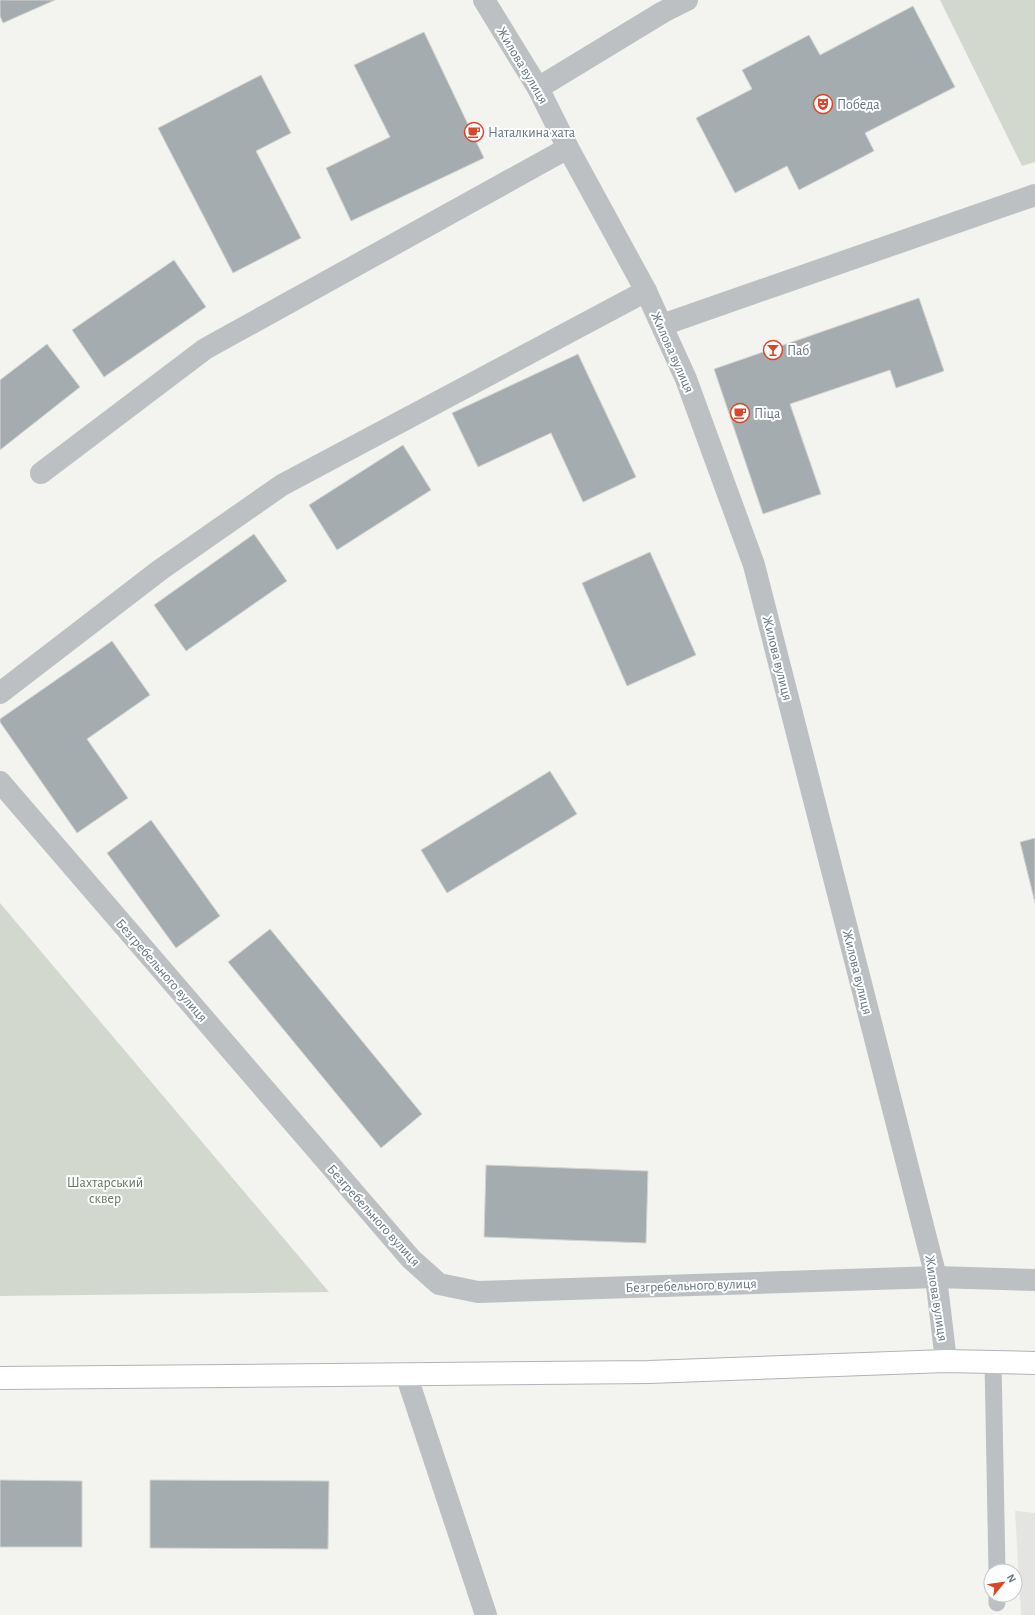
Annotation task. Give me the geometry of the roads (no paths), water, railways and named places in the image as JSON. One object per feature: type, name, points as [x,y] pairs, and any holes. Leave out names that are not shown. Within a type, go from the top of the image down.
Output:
[{"type":"main road","points":[[0,1378],[649,1372],[946,1361],[1035,1363]]},
{"type":"street","name":"Жилова вулиця","points":[[484,0],[538,88],[568,148],[646,291],[686,379],[754,565],[936,1277],[946,1361]]},
{"type":"street","points":[[538,88],[663,12],[687,0]]},
{"type":"street","points":[[41,473],[205,349],[568,148]]},
{"type":"street","points":[[662,325],[1035,195]]},
{"type":"street","points":[[0,693],[160,570],[282,486],[646,291]]},
{"type":"street","name":"Безгребельного вулиця","points":[[0,782],[411,1259],[439,1284],[478,1292],[936,1277],[1035,1280]]},
{"type":"street","points":[[406,1374],[486,1615]]},
{"type":"lane","points":[[993,1362],[997,1563]]},
{"type":"place","name":"Победа","points":[[823,104]]},
{"type":"place","name":"Наталкина хата","points":[[474,132]]},
{"type":"place","name":"Паб","points":[[773,350]]},
{"type":"place","name":"Піца","points":[[740,413]]},
{"type":"park label","name":"Шахтарський сквер","points":[[105,1190]]}]
